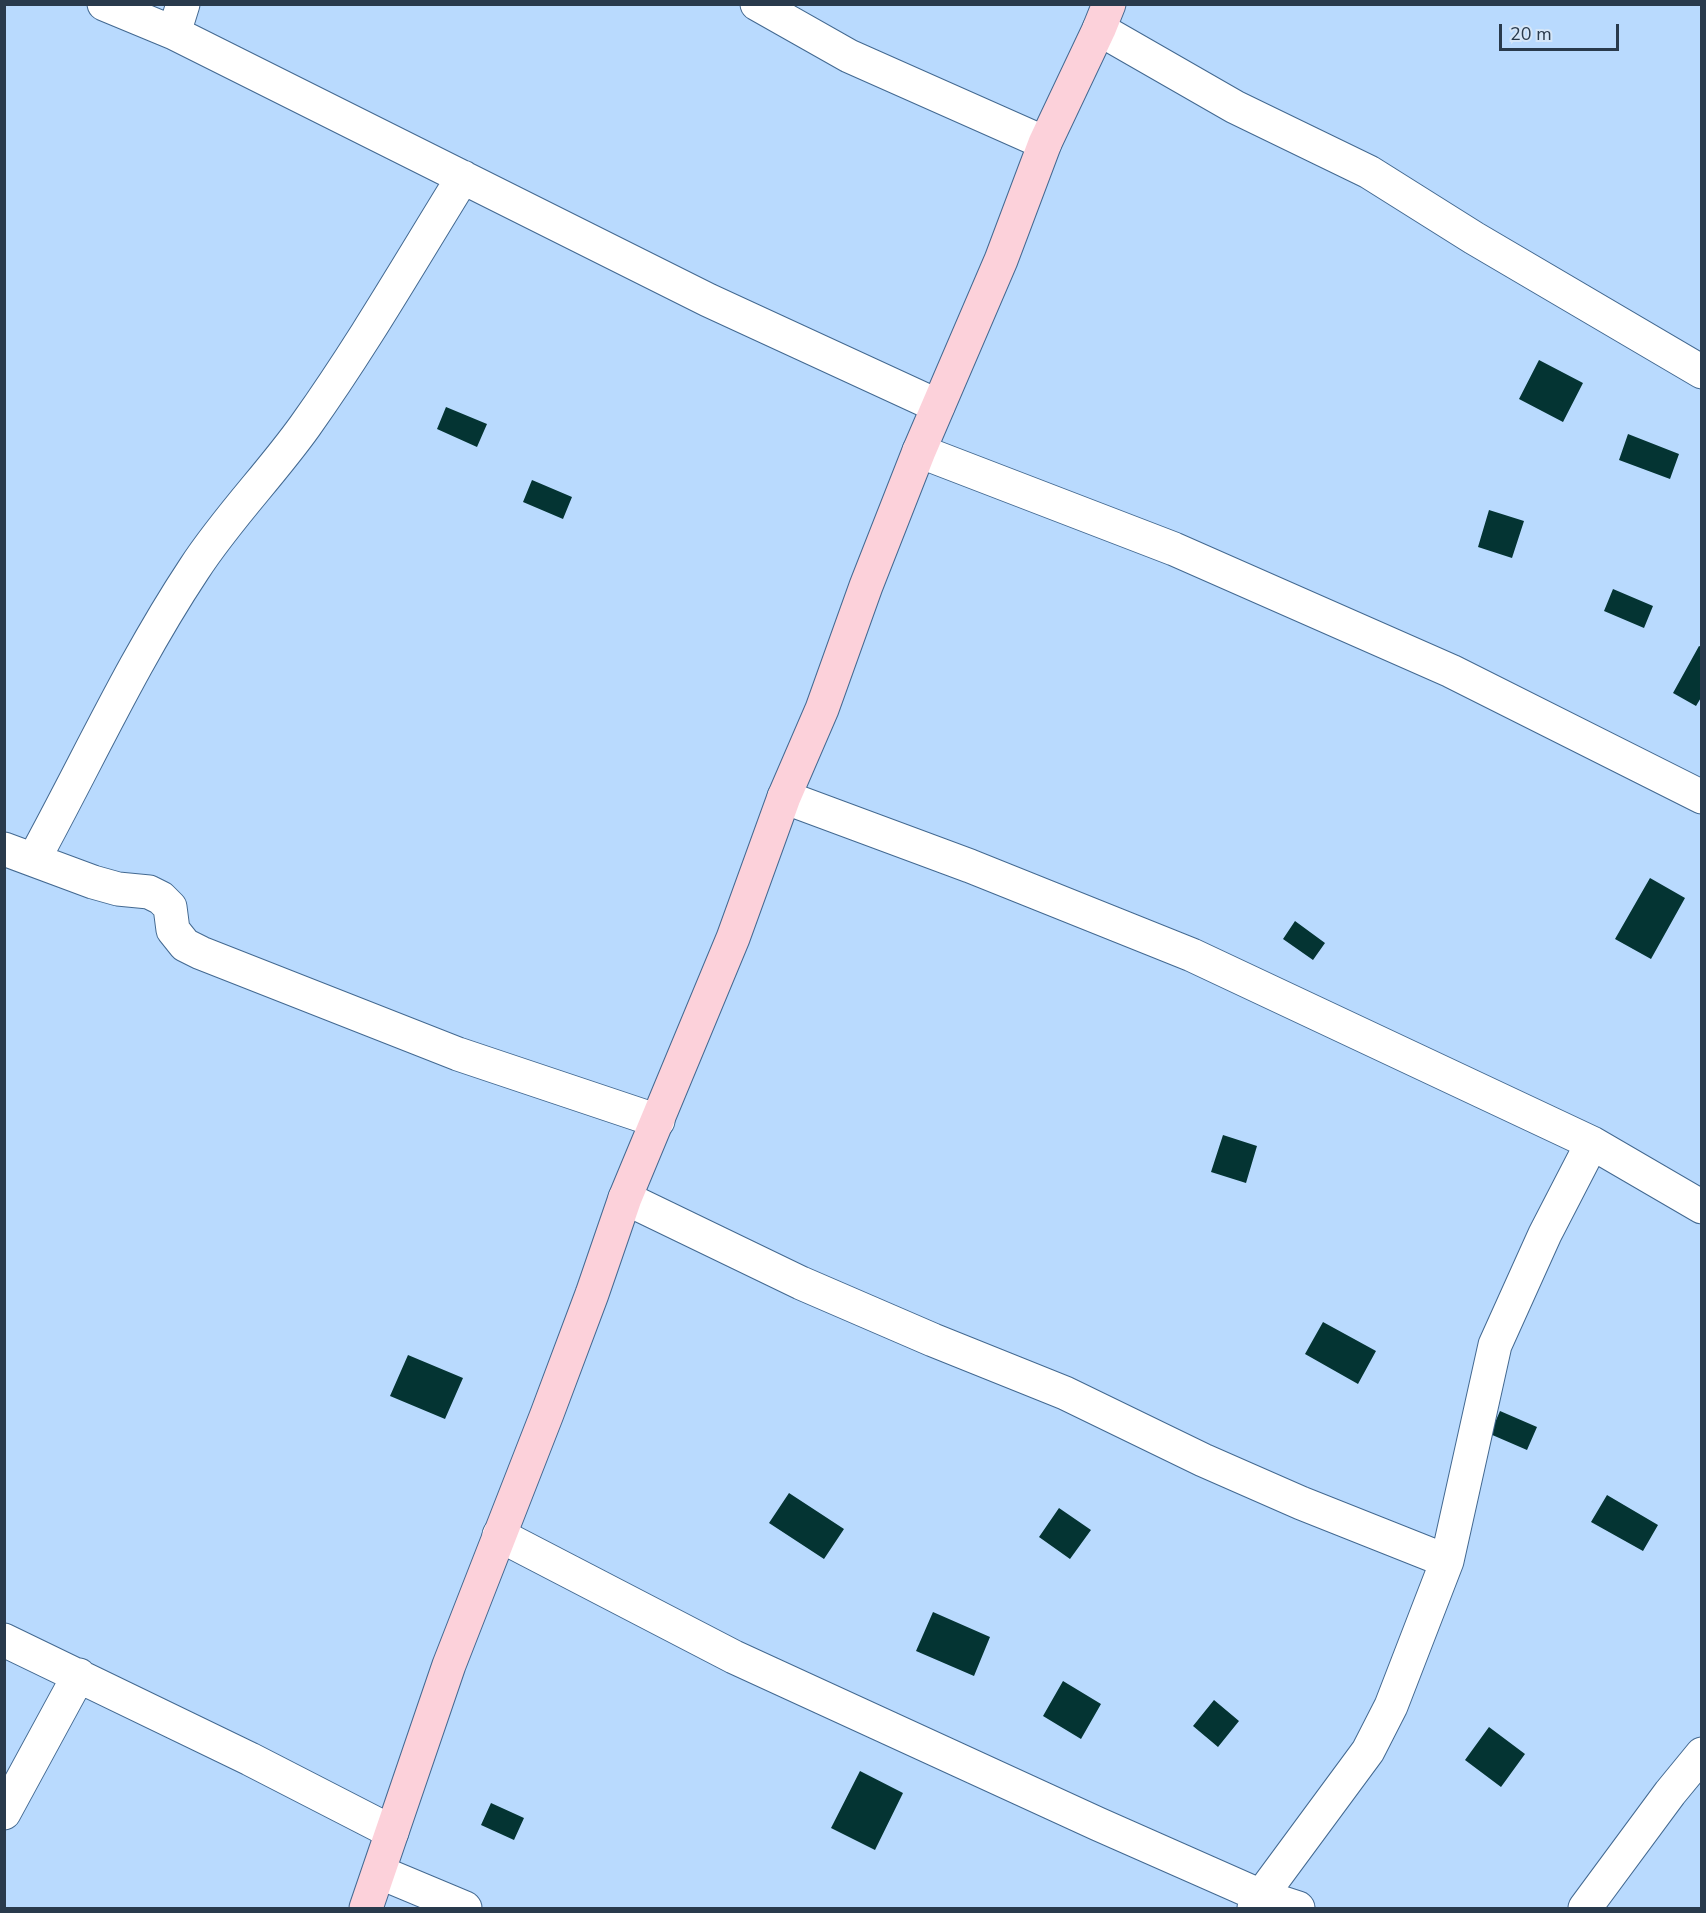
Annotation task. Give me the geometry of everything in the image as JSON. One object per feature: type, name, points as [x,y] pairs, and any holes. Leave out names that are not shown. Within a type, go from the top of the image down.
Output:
[{"type":"street","points":[[104,4],[179,19],[463,177],[708,300],[938,406]]},
{"type":"street","points":[[757,4],[849,56],[1045,143]]},
{"type":"street","points":[[366,1908],[449,1665],[588,1305],[625,1198],[733,938],[784,796],[822,709],[866,586],[919,451],[1001,260],[1045,143],[1104,17],[1235,106],[1369,172],[1484,244],[1701,372]]},
{"type":"street","points":[[463,177],[357,351],[310,418],[234,513],[189,576],[19,854],[93,882],[118,889],[149,892],[161,898],[170,907],[173,930],[185,945],[201,953],[458,1054],[658,1121]]},
{"type":"street","points":[[919,451],[1174,549],[1450,671],[1701,797]]},
{"type":"street","points":[[784,796],[970,866],[1192,955],[1592,1143],[1701,1208]]},
{"type":"street","points":[[1258,1902],[1368,1751],[1391,1706],[1447,1561],[1495,1345],[1545,1234],[1592,1143]]},
{"type":"street","points":[[625,1198],[801,1283],[933,1340],[1065,1393],[1203,1460],[1301,1503],[1447,1561]]},
{"type":"street","points":[[499,1535],[734,1656],[1088,1820],[1258,1902],[1298,1908]]},
{"type":"street","points":[[4,1640],[250,1759],[392,1832]]},
{"type":"street","points":[[4,1813],[80,1675]]},
{"type":"street","points":[[1585,1908],[1701,1754]]},
{"type":"street","points":[[379,1872],[465,1908]]},
{"type":"building","points":[[1539,360],[1583,383],[1563,422],[1519,399]]},
{"type":"building","points":[[446,407],[487,424],[477,447],[437,429]]},
{"type":"building","points":[[1628,434],[1679,454],[1670,479],[1619,460]]},
{"type":"building","points":[[532,480],[572,497],[563,519],[523,502]]},
{"type":"building","points":[[1489,510],[1524,521],[1512,558],[1478,547]]},
{"type":"building","points":[[1613,589],[1653,606],[1644,628],[1604,611]]},
{"type":"building","points":[[1699,646],[1702,647],[1702,696],[1696,706],[1673,693]]},
{"type":"building","points":[[1650,878],[1685,898],[1651,959],[1615,939]]},
{"type":"building","points":[[1295,921],[1325,943],[1313,960],[1283,939]]},
{"type":"building","points":[[1223,1135],[1257,1146],[1246,1183],[1211,1172]]},
{"type":"building","points":[[1323,1322],[1376,1351],[1358,1384],[1305,1354]]},
{"type":"building","points":[[408,1355],[463,1378],[445,1419],[390,1396]]},
{"type":"building","points":[[1500,1411],[1537,1427],[1527,1450],[1490,1434]]},
{"type":"building","points":[[789,1493],[844,1529],[824,1559],[769,1523]]},
{"type":"building","points":[[1607,1495],[1658,1525],[1643,1551],[1591,1522]]},
{"type":"building","points":[[1059,1508],[1091,1530],[1070,1559],[1039,1537]]},
{"type":"building","points":[[933,1612],[990,1637],[974,1676],[916,1651]]},
{"type":"building","points":[[1063,1681],[1101,1704],[1081,1739],[1043,1716]]},
{"type":"building","points":[[1214,1700],[1239,1721],[1218,1747],[1193,1726]]},
{"type":"building","points":[[1489,1727],[1525,1754],[1501,1787],[1465,1760]]},
{"type":"building","points":[[860,1771],[903,1793],[875,1850],[831,1828]]},
{"type":"building","points":[[491,1803],[524,1818],[514,1840],[481,1825]]}]
